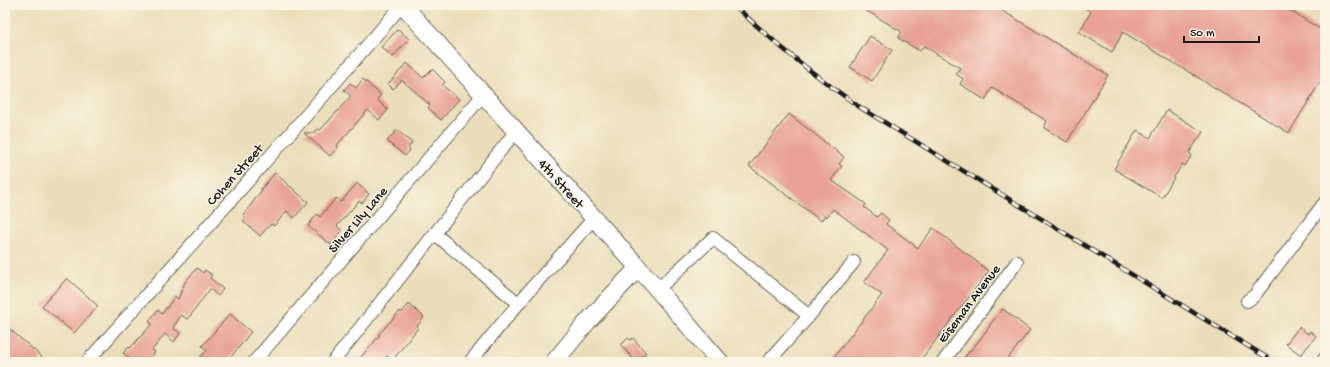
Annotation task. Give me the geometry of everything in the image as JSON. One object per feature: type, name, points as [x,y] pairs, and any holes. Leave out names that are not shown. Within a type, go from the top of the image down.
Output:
[{"type":"main road","name":"4th Street","points":[[403,5],[658,289],[720,362]]},
{"type":"main road","points":[[554,362],[588,321],[642,271]]},
{"type":"main road","points":[[566,362],[642,271]]},
{"type":"street","name":"Cohen Street","points":[[87,362],[403,5]]},
{"type":"street","name":"Silver Lily Lane","points":[[254,362],[484,95]]},
{"type":"street","points":[[333,362],[516,131]]},
{"type":"street","points":[[1247,301],[1254,296],[1325,202]]},
{"type":"street","points":[[470,362],[518,303],[594,218]]},
{"type":"street","points":[[435,234],[518,303]]},
{"type":"street","points":[[658,289],[713,238],[809,316]]},
{"type":"street","points":[[768,362],[854,262]]},
{"type":"street","name":"Eiseman Avenue","points":[[943,362],[1017,262]]},
{"type":"street","points":[[1322,362],[1325,358]]},
{"type":"building","points":[[857,5],[993,5],[1108,75],[1067,142],[1044,128],[1047,121],[992,88],[985,100],[960,84],[963,79],[956,74],[960,68],[924,46],[920,51],[898,38],[902,32]]},
{"type":"building","points":[[1080,5],[1281,5],[1325,32],[1325,74],[1289,133],[1123,32],[1112,52],[1079,32],[1091,12]]},
{"type":"building","points":[[398,29],[409,39],[393,57],[381,47]]},
{"type":"building","points":[[870,36],[892,50],[872,81],[850,67]]},
{"type":"building","points":[[407,63],[423,78],[432,69],[445,82],[442,85],[459,99],[441,120],[428,108],[430,105],[402,80],[393,89],[388,84]]},
{"type":"building","points":[[363,79],[381,95],[377,100],[388,110],[379,120],[368,110],[337,145],[338,147],[330,156],[304,133],[314,133],[317,129],[320,130],[351,96],[344,90],[350,83],[356,88]]},
{"type":"building","points":[[1167,110],[1203,132],[1189,153],[1192,155],[1185,166],[1182,164],[1162,198],[1114,169],[1137,130],[1150,138]]},
{"type":"building","points":[[789,114],[844,157],[839,164],[842,166],[831,180],[866,204],[864,207],[877,217],[881,213],[889,220],[886,224],[918,248],[933,228],[989,271],[919,362],[830,362],[882,295],[864,282],[888,250],[833,209],[827,217],[825,215],[821,221],[749,166]]},
{"type":"building","points":[[397,130],[412,143],[408,148],[410,150],[405,156],[387,141]]},
{"type":"building","points":[[275,173],[308,202],[294,218],[287,211],[274,226],[271,224],[260,236],[243,221],[246,218],[243,215],[262,190],[261,189]]},
{"type":"building","points":[[357,183],[369,194],[362,203],[359,201],[337,226],[342,231],[331,245],[308,226],[317,214],[320,217],[336,198],[341,202]]},
{"type":"building","points":[[197,268],[203,273],[205,270],[212,275],[210,278],[223,289],[218,296],[210,289],[187,319],[181,315],[173,328],[180,333],[174,342],[165,334],[152,350],[155,352],[148,362],[133,362],[123,353],[129,347],[130,348],[152,324],[149,321],[158,310],[162,314],[175,296],[178,299],[185,282]]},
{"type":"building","points":[[67,278],[98,306],[74,333],[42,306]]},
{"type":"building","points":[[409,304],[424,317],[417,326],[418,328],[392,361],[387,356],[383,362],[357,362],[380,335],[378,335],[400,311],[401,313]]},
{"type":"building","points":[[1003,309],[1030,330],[1005,362],[967,362],[963,359]]},
{"type":"building","points":[[230,314],[251,332],[227,362],[196,362],[207,350],[202,346]]},
{"type":"building","points":[[5,325],[42,357],[38,362],[5,362]]},
{"type":"building","points":[[1299,327],[1308,334],[1310,331],[1316,336],[1301,355],[1286,344]]},
{"type":"building","points":[[628,338],[630,340],[633,338],[646,353],[636,362],[621,345]]},
{"type":"railway","points":[[734,5],[794,58],[858,106],[1274,362]]}]
